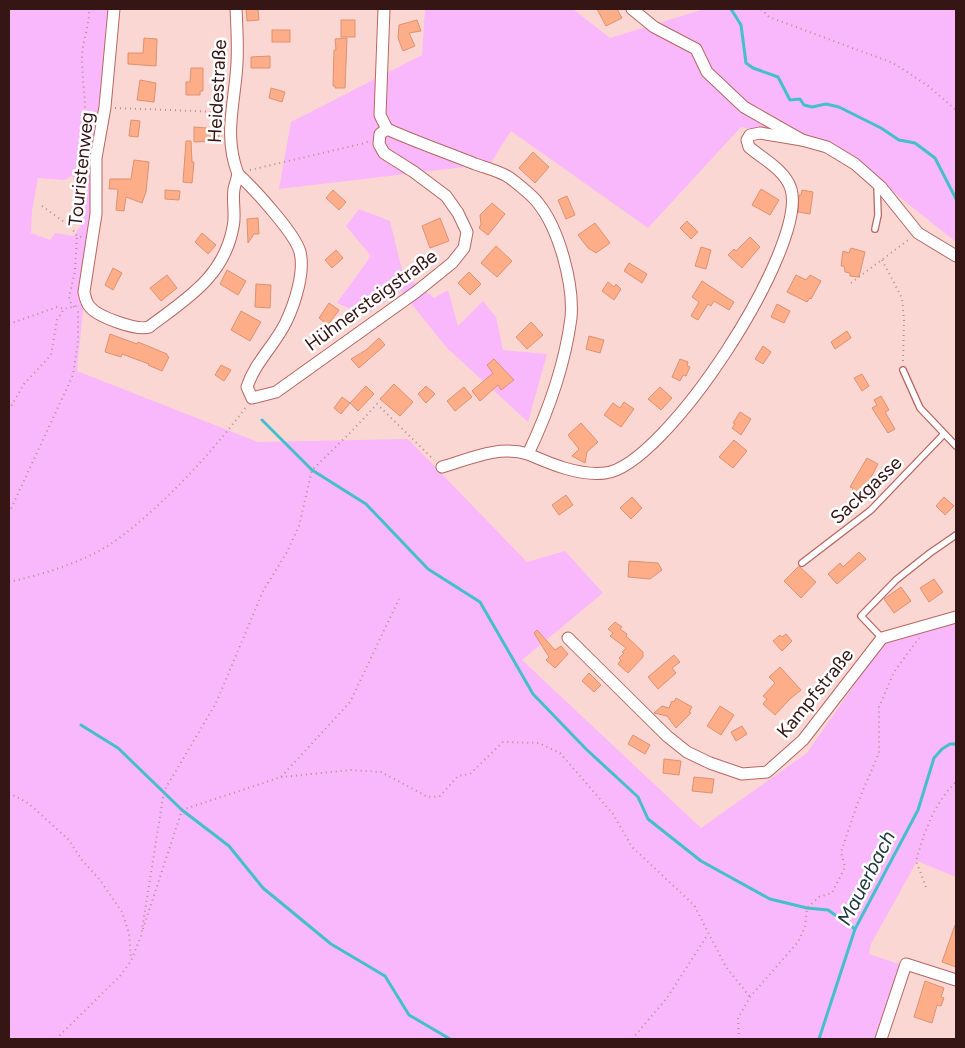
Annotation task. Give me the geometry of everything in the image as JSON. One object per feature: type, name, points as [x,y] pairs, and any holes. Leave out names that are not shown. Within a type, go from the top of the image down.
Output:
[{"type":"street","name":"Touristenweg","points":[[86,302],[84,292],[96,214],[96,158],[105,108],[114,9]]},
{"type":"street","name":"Heidestraße","points":[[236,9],[237,62],[230,112],[231,149],[238,173]]},
{"type":"street","points":[[384,9],[380,115],[387,129],[508,177],[538,202],[550,222],[567,273],[571,316],[564,353],[540,430],[528,454]]},
{"type":"street","points":[[632,9],[654,27],[696,49],[707,72],[744,108],[802,140]]},
{"type":"street","name":"Hühnersteigstraße","points":[[238,173],[286,227],[300,250],[301,278],[286,322],[251,374],[247,387],[252,398],[276,392],[416,292],[452,263],[464,248],[468,232],[446,196],[384,153],[379,144],[380,134],[387,129]]},
{"type":"street","points":[[442,467],[497,450],[517,451],[554,465],[581,472],[605,473],[623,467],[642,453],[680,414],[728,347],[762,291],[781,250],[791,214],[792,195],[788,182],[769,162],[749,147],[747,143],[748,138],[752,134],[758,133],[802,140],[827,148],[855,164],[876,183],[918,232],[956,256]]},
{"type":"street","points":[[86,302],[91,309],[108,318],[144,329],[202,287],[217,267],[232,236],[234,188],[238,173]]},
{"type":"street","points":[[882,638],[956,617]]},
{"type":"street","name":"Kampfstraße","points":[[568,638],[667,736],[687,752],[710,763],[742,774],[767,772],[803,740],[882,638]]},
{"type":"street","points":[[881,1039],[906,964],[956,980]]},
{"type":"lane","points":[[875,229],[878,215],[876,183]]},
{"type":"lane","points":[[903,370],[920,408],[956,446]]},
{"type":"lane","name":"Sackgasse","points":[[802,562],[871,510],[944,434]]},
{"type":"lane","points":[[882,638],[861,616],[902,576],[956,535]]},
{"type":"path","points":[[76,177],[85,112],[82,57],[88,27],[89,9]]},
{"type":"path","points":[[761,9],[769,17],[893,63],[926,85],[956,110]]},
{"type":"path","points":[[105,108],[230,112]]},
{"type":"path","points":[[238,173],[365,143],[371,139]]},
{"type":"path","points":[[42,206],[71,227],[78,236],[92,239]]},
{"type":"path","points":[[851,283],[918,232]]},
{"type":"path","points":[[9,324],[57,307],[64,309],[74,307],[70,303],[69,297],[75,271],[78,236]]},
{"type":"path","points":[[882,260],[902,298],[904,320],[903,370]]},
{"type":"path","points":[[9,513],[73,375],[78,342],[77,311],[86,302]]},
{"type":"path","points":[[9,410],[24,384],[51,355],[57,320],[64,309]]},
{"type":"path","points":[[9,582],[42,574],[90,556],[128,532],[180,485],[220,441],[252,398]]},
{"type":"path","points":[[141,936],[164,791],[216,703],[263,591],[288,552],[299,526],[312,470],[352,432],[377,404],[442,467]]},
{"type":"path","points":[[281,777],[350,702],[399,599]]},
{"type":"path","points":[[738,1039],[738,1018],[750,997],[798,942],[805,927],[807,908],[819,898],[832,893],[844,867],[841,852],[858,802],[879,754],[879,707],[894,672],[930,624]]},
{"type":"path","points":[[56,1039],[120,976],[131,961],[182,810],[281,777],[352,770],[381,772],[428,796],[440,796],[458,776],[470,774],[503,742],[538,743],[560,753],[613,814],[632,847],[694,905],[726,967],[750,997]]},
{"type":"path","points":[[926,887],[916,861],[931,818],[947,790],[956,782]]},
{"type":"path","points":[[9,793],[28,803],[68,839],[82,860],[100,880],[122,912],[130,933],[131,961]]},
{"type":"path","points":[[632,1039],[667,998],[708,934]]},
{"type":"shaded area","points":[[9,9],[113,9],[77,371],[258,442],[408,439],[527,562],[565,551],[603,593],[522,660],[701,828],[807,753],[884,642],[956,622],[956,877],[917,861],[871,944],[869,954],[899,964],[898,974],[876,1039],[9,1039]],"holes":[[[71,176],[87,187],[81,225],[74,236],[55,233],[50,240],[31,233],[32,211],[38,178],[65,180]]]},
{"type":"shaded area","points":[[425,9],[573,9],[610,38],[704,9],[956,9],[956,242],[829,141],[741,127],[648,228],[511,131],[490,164],[279,189],[291,122],[422,55]]},
{"type":"shaded area","points":[[359,209],[390,221],[403,274],[434,298],[448,290],[458,326],[483,301],[496,317],[503,350],[547,354],[528,422],[447,348],[401,291],[365,315],[337,303],[371,256],[346,226]]},
{"type":"building","points":[[246,9],[258,9],[259,20],[247,21]]},
{"type":"building","points":[[597,9],[617,9],[622,18],[606,26]]},
{"type":"building","points":[[341,20],[355,20],[355,37],[341,37]]},
{"type":"building","points":[[417,20],[421,31],[409,33],[415,46],[403,51],[398,38],[399,25]]},
{"type":"building","points":[[272,30],[290,30],[290,42],[272,42]]},
{"type":"building","points":[[144,38],[157,39],[156,66],[128,64],[128,53],[143,53]]},
{"type":"building","points":[[347,38],[345,88],[335,88],[333,86],[335,39]]},
{"type":"building","points":[[270,56],[270,68],[251,68],[251,57]]},
{"type":"building","points":[[191,68],[203,68],[203,91],[200,91],[200,95],[186,95],[186,82],[190,82]]},
{"type":"building","points":[[140,80],[156,83],[154,102],[137,100]]},
{"type":"building","points":[[271,88],[285,92],[282,102],[269,98]]},
{"type":"building","points":[[131,120],[140,121],[138,137],[129,136]]},
{"type":"building","points":[[194,127],[207,128],[207,131],[219,131],[219,141],[194,142]]},
{"type":"building","points":[[186,141],[191,141],[192,162],[194,162],[192,183],[183,182]]},
{"type":"building","points":[[533,152],[549,167],[535,183],[519,168]]},
{"type":"building","points":[[134,160],[149,162],[146,192],[142,203],[126,197],[124,211],[116,210],[118,189],[109,189],[110,179],[131,179]]},
{"type":"building","points":[[761,189],[779,200],[770,215],[752,205]]},
{"type":"building","points":[[165,190],[180,191],[179,200],[165,199]]},
{"type":"building","points":[[333,190],[346,202],[339,210],[326,198]]},
{"type":"building","points":[[802,190],[813,192],[810,214],[798,212],[799,195],[801,195]]},
{"type":"building","points":[[567,196],[575,215],[566,219],[558,200]]},
{"type":"building","points":[[492,203],[505,214],[488,235],[479,228],[481,224],[480,215]]},
{"type":"building","points":[[258,218],[259,234],[254,234],[248,243],[247,219]]},
{"type":"building","points":[[440,218],[449,241],[430,248],[422,226]]},
{"type":"building","points":[[687,221],[698,232],[691,239],[680,228]]},
{"type":"building","points":[[595,223],[610,243],[596,253],[588,248],[578,235]]},
{"type":"building","points":[[202,233],[216,245],[208,254],[195,242]]},
{"type":"building","points":[[750,237],[760,247],[742,268],[728,255],[734,249],[736,251]]},
{"type":"building","points":[[496,246],[512,261],[497,277],[481,263]]},
{"type":"building","points":[[701,247],[711,250],[706,269],[695,266]]},
{"type":"building","points":[[851,248],[865,252],[859,277],[850,276],[850,273],[845,272],[844,266],[841,266],[843,251],[849,253]]},
{"type":"building","points":[[336,250],[343,258],[332,268],[325,260]]},
{"type":"building","points":[[629,263],[647,274],[642,283],[624,271]]},
{"type":"building","points":[[113,268],[122,273],[113,290],[105,285]]},
{"type":"building","points":[[227,270],[246,281],[238,295],[220,284]]},
{"type":"building","points":[[469,272],[481,284],[470,295],[458,283]]},
{"type":"building","points":[[167,275],[177,288],[161,301],[150,288]]},
{"type":"building","points":[[796,275],[806,280],[810,275],[821,281],[811,299],[807,302],[787,292]]},
{"type":"building","points":[[702,281],[734,302],[729,310],[714,301],[711,306],[708,304],[698,320],[691,316],[699,302],[692,297]]},
{"type":"building","points":[[608,282],[614,287],[616,284],[621,289],[614,300],[602,291]]},
{"type":"building","points":[[256,284],[271,285],[270,308],[255,307]]},
{"type":"building","points":[[329,303],[339,310],[328,325],[319,318]]},
{"type":"building","points":[[777,304],[790,311],[784,323],[771,317]]},
{"type":"building","points":[[241,311],[261,322],[250,341],[231,330]]},
{"type":"building","points":[[531,322],[543,335],[527,349],[516,337]]},
{"type":"building","points":[[847,331],[851,338],[835,349],[831,342]]},
{"type":"building","points":[[110,334],[137,344],[138,342],[167,354],[169,357],[162,371],[122,354],[121,357],[105,352]]},
{"type":"building","points":[[589,336],[604,340],[600,353],[586,349]]},
{"type":"building","points":[[379,338],[385,345],[359,368],[351,359],[366,350]]},
{"type":"building","points":[[763,346],[771,352],[763,364],[755,359]]},
{"type":"building","points":[[494,359],[514,380],[501,390],[498,385],[480,401],[472,391],[493,373],[487,365]]},
{"type":"building","points":[[680,359],[688,362],[687,366],[690,367],[686,376],[683,375],[680,381],[672,377]]},
{"type":"building","points":[[221,365],[231,370],[224,381],[215,375]]},
{"type":"building","points":[[862,374],[869,386],[862,391],[854,378]]},
{"type":"building","points":[[394,384],[413,402],[400,416],[380,399]]},
{"type":"building","points":[[366,386],[374,394],[358,411],[350,403]]},
{"type":"building","points":[[426,386],[435,394],[426,403],[418,394]]},
{"type":"building","points":[[464,387],[472,397],[455,411],[447,401]]},
{"type":"building","points":[[660,387],[672,398],[661,410],[648,399]]},
{"type":"building","points":[[881,396],[889,410],[885,412],[895,429],[888,433],[872,408],[877,405],[874,400]]},
{"type":"building","points":[[342,397],[350,403],[341,414],[334,408]]},
{"type":"building","points":[[624,402],[634,409],[621,427],[604,415],[613,403],[620,408]]},
{"type":"building","points":[[740,412],[751,419],[741,435],[732,428]]},
{"type":"building","points":[[581,423],[598,442],[587,452],[585,463],[572,456],[579,449],[568,435]]},
{"type":"building","points":[[734,440],[747,451],[733,468],[719,457]]},
{"type":"building","points":[[867,458],[878,464],[869,481],[873,483],[863,498],[850,487]]},
{"type":"building","points":[[566,495],[573,505],[559,515],[552,505]]},
{"type":"building","points":[[632,497],[642,508],[631,519],[620,508]]},
{"type":"building","points":[[944,497],[954,506],[945,515],[936,506]]},
{"type":"building","points":[[859,552],[866,559],[837,584],[828,574],[840,563],[843,567]]},
{"type":"building","points":[[629,561],[658,563],[662,570],[650,579],[628,577]]},
{"type":"building","points":[[799,566],[816,582],[801,598],[784,581]]},
{"type":"building","points":[[934,579],[943,592],[929,602],[920,588]]},
{"type":"building","points":[[901,587],[911,601],[894,613],[884,599]]},
{"type":"building","points":[[615,622],[622,627],[620,629],[643,652],[643,657],[628,673],[618,664],[621,660],[619,658],[624,653],[622,652],[626,648],[610,636],[613,633],[608,629]]},
{"type":"building","points":[[537,630],[555,650],[561,646],[568,654],[555,668],[546,660],[549,657],[534,633]]},
{"type":"building","points":[[786,634],[792,641],[782,651],[773,641],[780,635],[782,637]]},
{"type":"building","points":[[674,655],[680,662],[672,668],[676,673],[658,689],[648,677]]},
{"type":"building","points":[[780,667],[801,690],[775,715],[763,704],[767,699],[763,696],[775,683],[769,677]]},
{"type":"building","points":[[589,673],[601,685],[594,692],[582,681]]},
{"type":"building","points":[[676,698],[692,707],[689,712],[691,713],[676,728],[667,716],[654,713],[662,706],[669,708],[672,701],[674,702]]},
{"type":"building","points":[[720,706],[734,715],[721,735],[707,726]]},
{"type":"building","points":[[742,726],[747,734],[736,741],[731,732]]},
{"type":"building","points":[[633,735],[650,745],[645,754],[628,744]]},
{"type":"building","points":[[664,759],[681,761],[679,775],[663,773]]},
{"type":"building","points":[[694,777],[714,779],[712,793],[692,791]]},
{"type":"building","points":[[956,925],[956,967],[942,962]]},
{"type":"building","points":[[925,981],[944,988],[941,997],[944,998],[941,1006],[937,1005],[932,1023],[914,1017]]},
{"type":"waterway","points":[[731,9],[741,25],[746,63],[753,68],[778,77],[790,100],[800,99],[804,105],[812,107],[826,104],[839,107],[881,128],[899,140],[915,143],[935,158],[956,199]]},
{"type":"waterway","points":[[262,420],[312,470],[366,504],[428,569],[480,602],[533,694],[586,749],[638,797],[648,819],[701,861],[770,899],[807,908],[828,910],[855,929]]},
{"type":"waterway","points":[[81,725],[118,748],[182,810],[229,846],[263,888],[331,944],[385,976],[409,1015],[450,1039]]},
{"type":"waterway","name":"Mauerbach","points":[[819,1039],[855,929],[918,810],[934,758],[942,749],[950,744],[956,744]]}]
